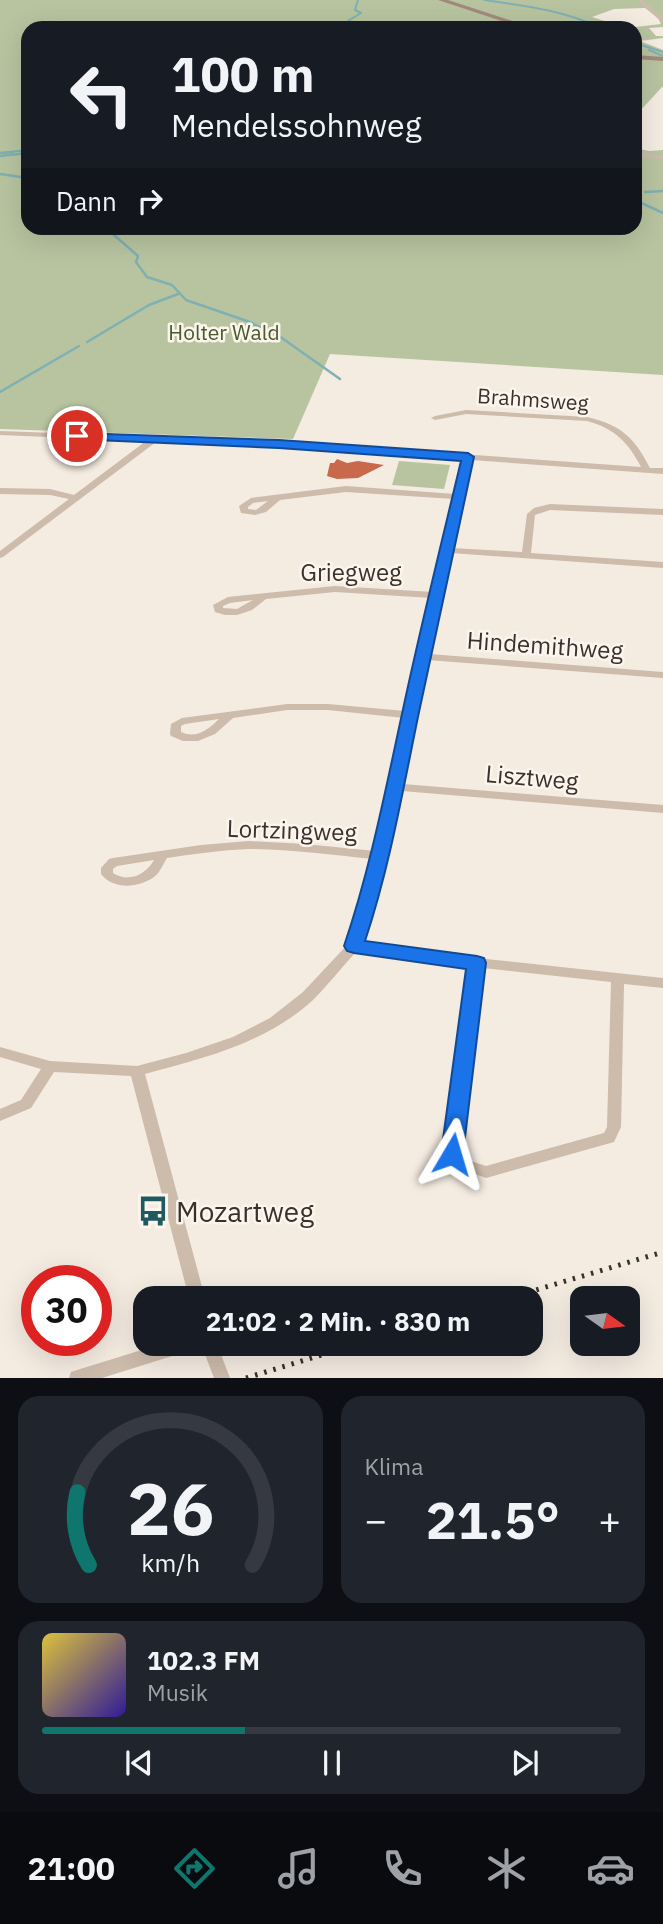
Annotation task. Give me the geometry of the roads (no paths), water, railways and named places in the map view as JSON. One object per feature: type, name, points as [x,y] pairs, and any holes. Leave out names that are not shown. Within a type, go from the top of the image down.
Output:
[{"type":"main road","points":[[441,0],[508,21]]},
{"type":"main road","points":[[642,58],[663,59]]},
{"type":"street","points":[[642,1],[663,22]]},
{"type":"street","points":[[642,154],[663,158]]},
{"type":"street","name":"Brahmsweg","points":[[435,418],[466,412],[587,419],[604,423],[616,428],[636,449],[647,470]]},
{"type":"street","points":[[0,433],[279,444],[663,471]]},
{"type":"street","points":[[0,555],[154,439]]},
{"type":"street","points":[[0,1052],[50,1066],[137,1071],[237,1041],[275,1022],[308,996],[354,946],[369,900],[397,787],[410,715],[468,457]]},
{"type":"street","points":[[278,497],[346,489],[459,497]]},
{"type":"street","points":[[0,492],[50,492],[75,498]]},
{"type":"street","points":[[526,555],[531,514],[537,510],[550,507],[663,512]]},
{"type":"street","points":[[449,550],[663,565]]},
{"type":"street","name":"Griegweg","points":[[264,596],[335,589],[438,595]]},
{"type":"street","name":"Hindemithweg","points":[[424,657],[663,675]]},
{"type":"street","points":[[229,715],[287,707],[328,707],[410,715]]},
{"type":"street","name":"Lisztweg","points":[[397,787],[663,809]]},
{"type":"street","name":"Lortzingweg","points":[[162,855],[230,846],[279,846],[380,856]]},
{"type":"street","points":[[354,946],[618,980],[663,983]]},
{"type":"street","points":[[477,963],[452,1154],[457,1162],[486,1172],[609,1138],[614,1127],[618,980]]},
{"type":"street","points":[[0,1115],[26,1104],[50,1066]]},
{"type":"street","points":[[137,1071],[194,1286]]},
{"type":"street","points":[[77,1378],[148,1356]]},
{"type":"street","points":[[214,1356],[222,1378]]},
{"type":"waterway","points":[[348,21],[361,13],[355,10],[358,0]]},
{"type":"waterway","points":[[484,0],[558,13],[584,21]]},
{"type":"waterway","points":[[642,45],[663,52]]},
{"type":"waterway","points":[[649,50],[663,56]]},
{"type":"waterway","points":[[13,152],[0,153],[21,151]]},
{"type":"waterway","points":[[0,156],[21,154]]},
{"type":"waterway","points":[[0,174],[21,177]]},
{"type":"waterway","points":[[645,192],[663,191]]},
{"type":"waterway","points":[[642,203],[663,213]]},
{"type":"waterway","points":[[114,235],[138,256],[136,262],[147,277],[172,285],[186,300],[247,321],[279,336],[340,379]]},
{"type":"waterway","points":[[87,342],[149,305],[178,294]]},
{"type":"waterway","points":[[0,392],[79,346]]},
{"type":"railway","points":[[543,1288],[663,1252]]},
{"type":"railway","points":[[246,1378],[318,1356]]},
{"type":"place","name":"Mozartweg","points":[[153,1211]]},
{"type":"park label","name":"Holter Wald","points":[[224,332]]}]
